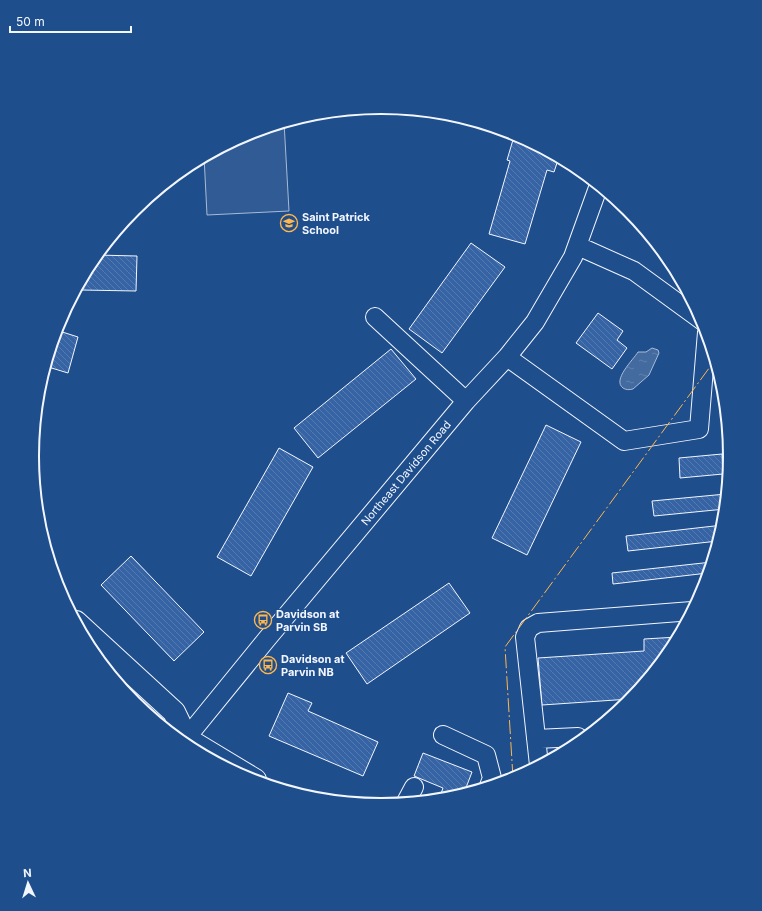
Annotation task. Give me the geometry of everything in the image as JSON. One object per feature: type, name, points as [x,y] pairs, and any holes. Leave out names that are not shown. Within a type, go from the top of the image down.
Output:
[{"type":"main road","points":[[91,636],[174,712],[180,732]]},
{"type":"street","name":"Northeast Davidson Road","points":[[185,736],[466,401],[507,357],[535,322],[573,257],[597,191]]},
{"type":"street","points":[[578,246],[634,271],[692,313]]},
{"type":"street","points":[[375,317],[466,401]]},
{"type":"street","points":[[507,357],[624,441],[699,430],[705,346]]},
{"type":"street","points":[[538,759],[525,637],[529,628],[538,623],[686,612]]},
{"type":"street","points":[[443,735],[486,755],[492,779]]},
{"type":"street","points":[[536,740],[575,737]]},
{"type":"shaded area","points":[[284,128],[289,211],[207,215],[204,163],[250,140]]},
{"type":"water","points":[[652,348],[658,350],[659,353],[649,375],[633,389],[628,390],[623,388],[620,384],[620,380],[624,370],[638,352],[646,352]]},
{"type":"building","points":[[513,140],[557,162],[554,172],[547,170],[525,244],[489,234],[510,161],[507,160]]},
{"type":"building","points":[[471,243],[505,267],[442,353],[409,329]]},
{"type":"building","points":[[104,255],[137,256],[136,291],[82,290]]},
{"type":"building","points":[[598,313],[623,331],[617,340],[627,348],[612,369],[576,343]]},
{"type":"building","points":[[62,332],[78,337],[68,373],[51,368]]},
{"type":"building","points":[[391,349],[416,379],[318,458],[294,428]]},
{"type":"building","points":[[546,425],[581,442],[527,555],[492,538]]},
{"type":"building","points":[[279,448],[313,467],[251,576],[217,557]]},
{"type":"building","points":[[722,454],[722,474],[680,478],[679,458]]},
{"type":"building","points":[[720,495],[718,510],[654,516],[652,501]]},
{"type":"building","points":[[715,526],[712,542],[628,551],[626,536]]},
{"type":"building","points":[[131,556],[204,632],[174,661],[101,585]]},
{"type":"building","points":[[706,563],[702,574],[613,584],[612,573]]},
{"type":"building","points":[[449,583],[470,613],[367,684],[346,653]]},
{"type":"building","points":[[670,637],[652,664],[620,700],[542,705],[538,658],[644,651],[644,639]]},
{"type":"building","points":[[288,693],[312,703],[308,711],[378,742],[363,776],[269,736]]},
{"type":"building","points":[[423,753],[472,772],[466,787],[441,792],[443,788],[414,776]]},
{"type":"power","points":[[513,771],[505,647],[711,366]]},
{"type":"place","name":"Saint Patrick School","points":[[289,223]]},
{"type":"place","name":"Davidson at Parvin SB","points":[[263,620]]},
{"type":"place","name":"Davidson at Parvin NB","points":[[268,665]]}]
